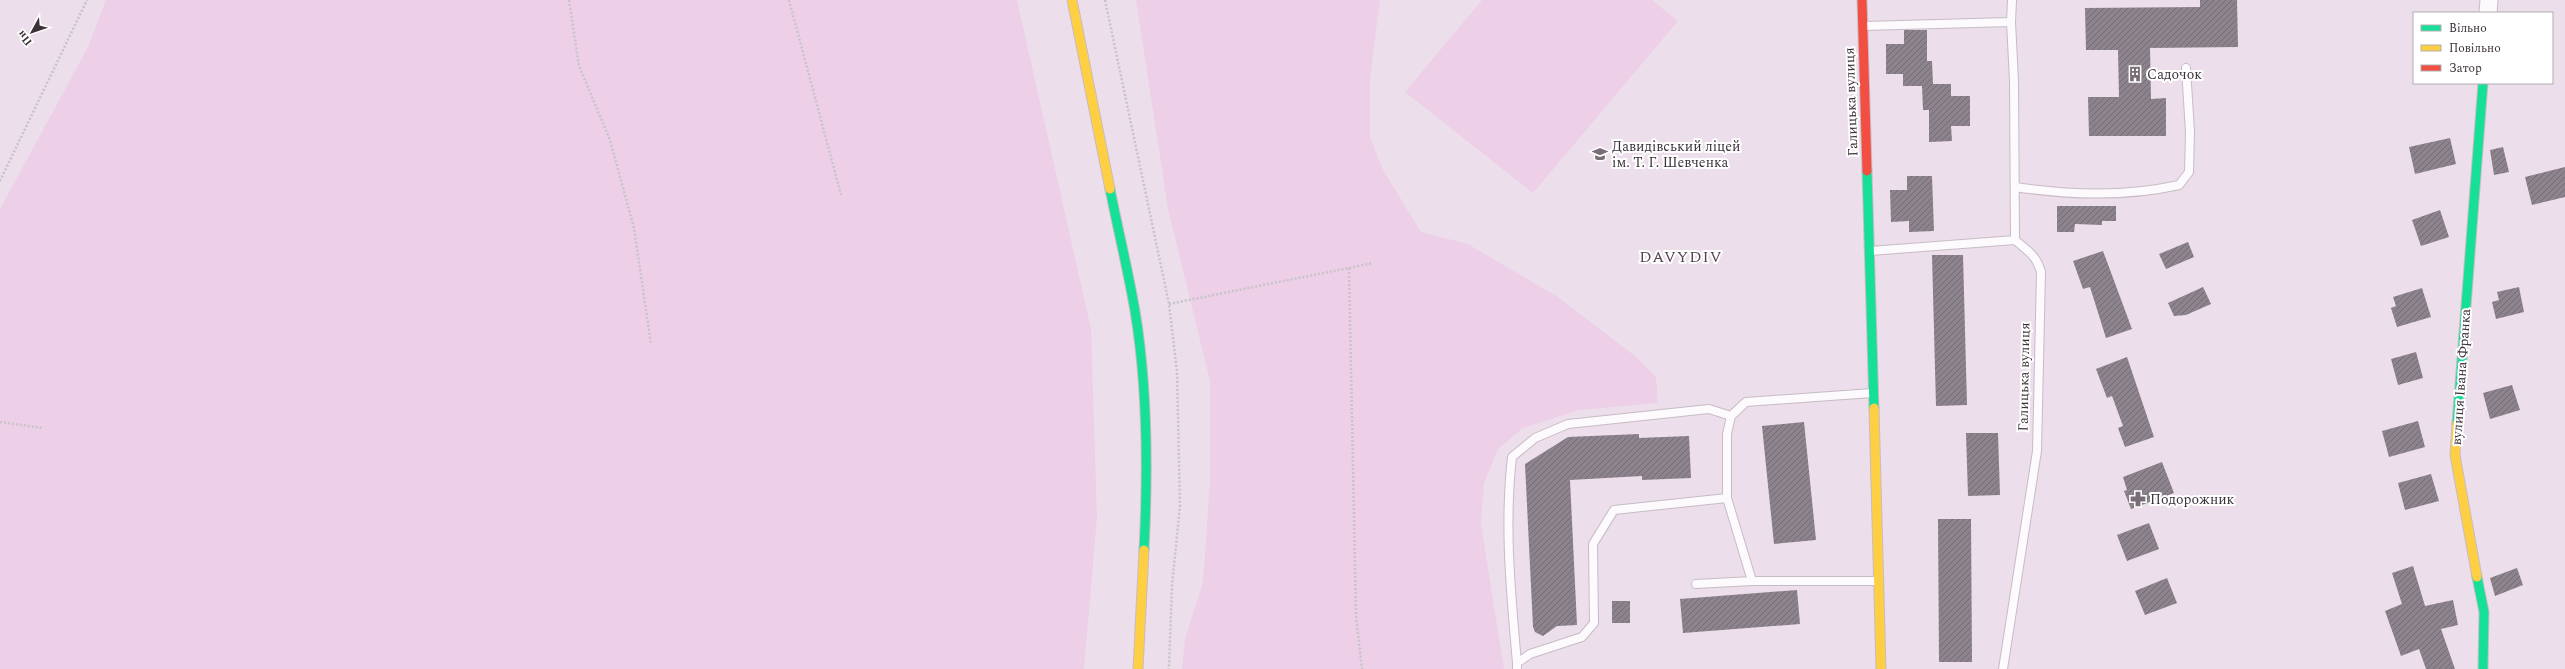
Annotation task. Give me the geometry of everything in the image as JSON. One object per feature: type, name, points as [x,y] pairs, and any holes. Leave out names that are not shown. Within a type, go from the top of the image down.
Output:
[{"type":"street","points":[[1072,0],[1135,312],[1143,379],[1147,499],[1138,669]]},
{"type":"street","name":"Галицька вулиця","points":[[1862,0],[1872,393],[1879,581],[1880,669]]},
{"type":"street","points":[[2488,12],[2489,0]]},
{"type":"street","name":"вулиця Івана Франка","points":[[2483,84],[2455,455],[2484,612],[2483,669]]},
{"type":"lane","points":[[1869,251],[2015,240],[2014,81],[2011,22],[2012,0]]},
{"type":"lane","points":[[1862,26],[2011,22]]},
{"type":"lane","points":[[2015,187],[2062,194],[2159,190],[2179,185],[2189,172],[2190,132],[2186,68]]},
{"type":"lane","name":"Галицька вулиця","points":[[2003,669],[2037,451],[2041,272],[2038,261],[2032,252],[2015,240]]},
{"type":"lane","points":[[1752,581],[1727,498],[1727,434],[1731,416],[1746,402],[1872,393]]},
{"type":"lane","points":[[1517,666],[1508,566],[1508,488],[1512,457],[1535,438],[1568,424],[1709,409],[1731,416]]},
{"type":"lane","points":[[1517,666],[1530,654],[1582,637],[1594,623],[1593,544],[1614,510],[1727,498]]},
{"type":"lane","points":[[1696,584],[1752,581],[1879,581]]},
{"type":"path","points":[[0,181],[87,0]]},
{"type":"path","points":[[569,0],[579,66],[610,140],[634,228],[651,344]]},
{"type":"path","points":[[789,0],[842,195]]},
{"type":"path","points":[[1169,304],[1373,263]]},
{"type":"path","points":[[1349,268],[1356,616],[1362,669]]},
{"type":"path","points":[[0,422],[43,428]]},
{"type":"shaded area","points":[[106,0],[1017,0],[1091,329],[1097,517],[1084,669],[0,669],[0,209],[88,47]]},
{"type":"shaded area","points":[[1136,0],[1380,0],[1370,78],[1370,137],[1383,170],[1421,232],[1468,244],[1558,297],[1635,356],[1656,377],[1658,403],[1579,410],[1523,428],[1498,449],[1484,483],[1481,524],[1504,669],[1182,669],[1185,639],[1203,582],[1210,483],[1210,381],[1168,209]]},
{"type":"shaded area","points":[[1482,0],[1652,0],[1678,21],[1533,193],[1405,92]]},
{"type":"building","name":"Садочок","points":[[2200,0],[2237,0],[2238,47],[2150,48],[2151,99],[2166,98],[2166,136],[2089,136],[2088,97],[2119,97],[2118,50],[2086,50],[2085,8],[2200,7]]},
{"type":"building","points":[[1904,30],[1927,30],[1927,61],[1932,61],[1933,84],[1951,84],[1951,96],[1970,96],[1970,126],[1951,126],[1952,141],[1929,142],[1929,110],[1923,110],[1922,86],[1903,86],[1903,74],[1886,74],[1886,44],[1904,44]]},
{"type":"building","points":[[2450,138],[2456,164],[2415,174],[2409,147]]},
{"type":"building","points":[[2503,147],[2509,172],[2494,175],[2490,150]]},
{"type":"building","points":[[2565,167],[2565,197],[2532,205],[2525,177]]},
{"type":"building","points":[[1907,176],[1932,176],[1934,231],[1909,232],[1909,221],[1891,222],[1890,190],[1907,190]]},
{"type":"building","points":[[2057,206],[2116,206],[2116,221],[2102,221],[2102,225],[2075,224],[2074,232],[2057,232]]},
{"type":"building","points":[[2440,210],[2449,237],[2421,246],[2412,220]]},
{"type":"building","points":[[2188,242],[2194,257],[2166,269],[2159,254]]},
{"type":"building","points":[[2103,251],[2132,329],[2106,338],[2090,287],[2083,289],[2073,261]]},
{"type":"building","points":[[1932,255],[1963,255],[1967,405],[1936,406]]},
{"type":"building","points":[[2203,287],[2211,304],[2186,315],[2174,316],[2168,303]]},
{"type":"building","points":[[2519,287],[2524,312],[2496,319],[2492,302],[2499,300],[2497,292]]},
{"type":"building","points":[[2422,288],[2431,317],[2397,327],[2391,308],[2396,306],[2393,297]]},
{"type":"building","points":[[2416,352],[2423,378],[2398,385],[2391,359]]},
{"type":"building","points":[[2127,357],[2154,437],[2125,447],[2118,428],[2123,426],[2112,396],[2107,398],[2096,369]]},
{"type":"building","points":[[2512,385],[2520,410],[2490,419],[2483,393]]},
{"type":"building","points":[[2418,421],[2425,447],[2389,457],[2382,431]]},
{"type":"building","points":[[1804,422],[1816,540],[1774,544],[1762,426]]},
{"type":"building","points":[[1966,433],[1998,433],[2000,495],[1968,496]]},
{"type":"building","points":[[1639,434],[1639,438],[1689,436],[1691,478],[1642,480],[1642,476],[1570,480],[1577,625],[1557,626],[1543,636],[1535,632],[1533,627],[1525,464],[1568,437]]},
{"type":"building","points":[[2162,462],[2174,493],[2131,509],[2124,491],[2127,490],[2123,477]]},
{"type":"building","points":[[2431,474],[2439,501],[2405,510],[2398,483]]},
{"type":"building","points":[[1938,519],[1971,519],[1972,662],[1939,662]]},
{"type":"building","points":[[2149,523],[2159,549],[2127,561],[2117,535]]},
{"type":"building","points":[[2413,566],[2425,606],[2453,600],[2458,625],[2441,629],[2455,669],[2426,669],[2419,649],[2401,656],[2385,611],[2402,604],[2392,573]]},
{"type":"building","points":[[2517,568],[2523,585],[2495,596],[2490,578]]},
{"type":"building","points":[[2167,578],[2177,603],[2145,615],[2135,591]]},
{"type":"building","points":[[1797,590],[1800,624],[1683,633],[1680,599]]},
{"type":"building","points":[[1612,601],[1630,601],[1630,623],[1612,623]]},
{"type":"traffic: fast","points":[[2457,424],[2483,84]]},
{"type":"traffic: fast","points":[[1867,171],[1874,408]]},
{"type":"traffic: fast","points":[[1110,189],[1135,311],[1145,400],[1146,491],[1144,550]]},
{"type":"traffic: fast","points":[[2477,577],[2484,612],[2483,669]]},
{"type":"traffic: slow","points":[[1072,0],[1110,189]]},
{"type":"traffic: slow","points":[[1874,408],[1881,669]]},
{"type":"traffic: slow","points":[[2457,424],[2455,455],[2477,577]]},
{"type":"traffic: slow","points":[[1138,669],[1144,550]]},
{"type":"traffic: jam","points":[[1862,0],[1867,171]]},
{"type":"place","name":"Садочок","points":[[2135,74]]},
{"type":"place","name":"Давидівський ліцей ім. Т. Г. Шевченка","points":[[1600,154]]},
{"type":"place","name":"Подорожник","points":[[2138,499]]},
{"type":"district","name":"DAVYDIV","points":[[1681,257]]}]
